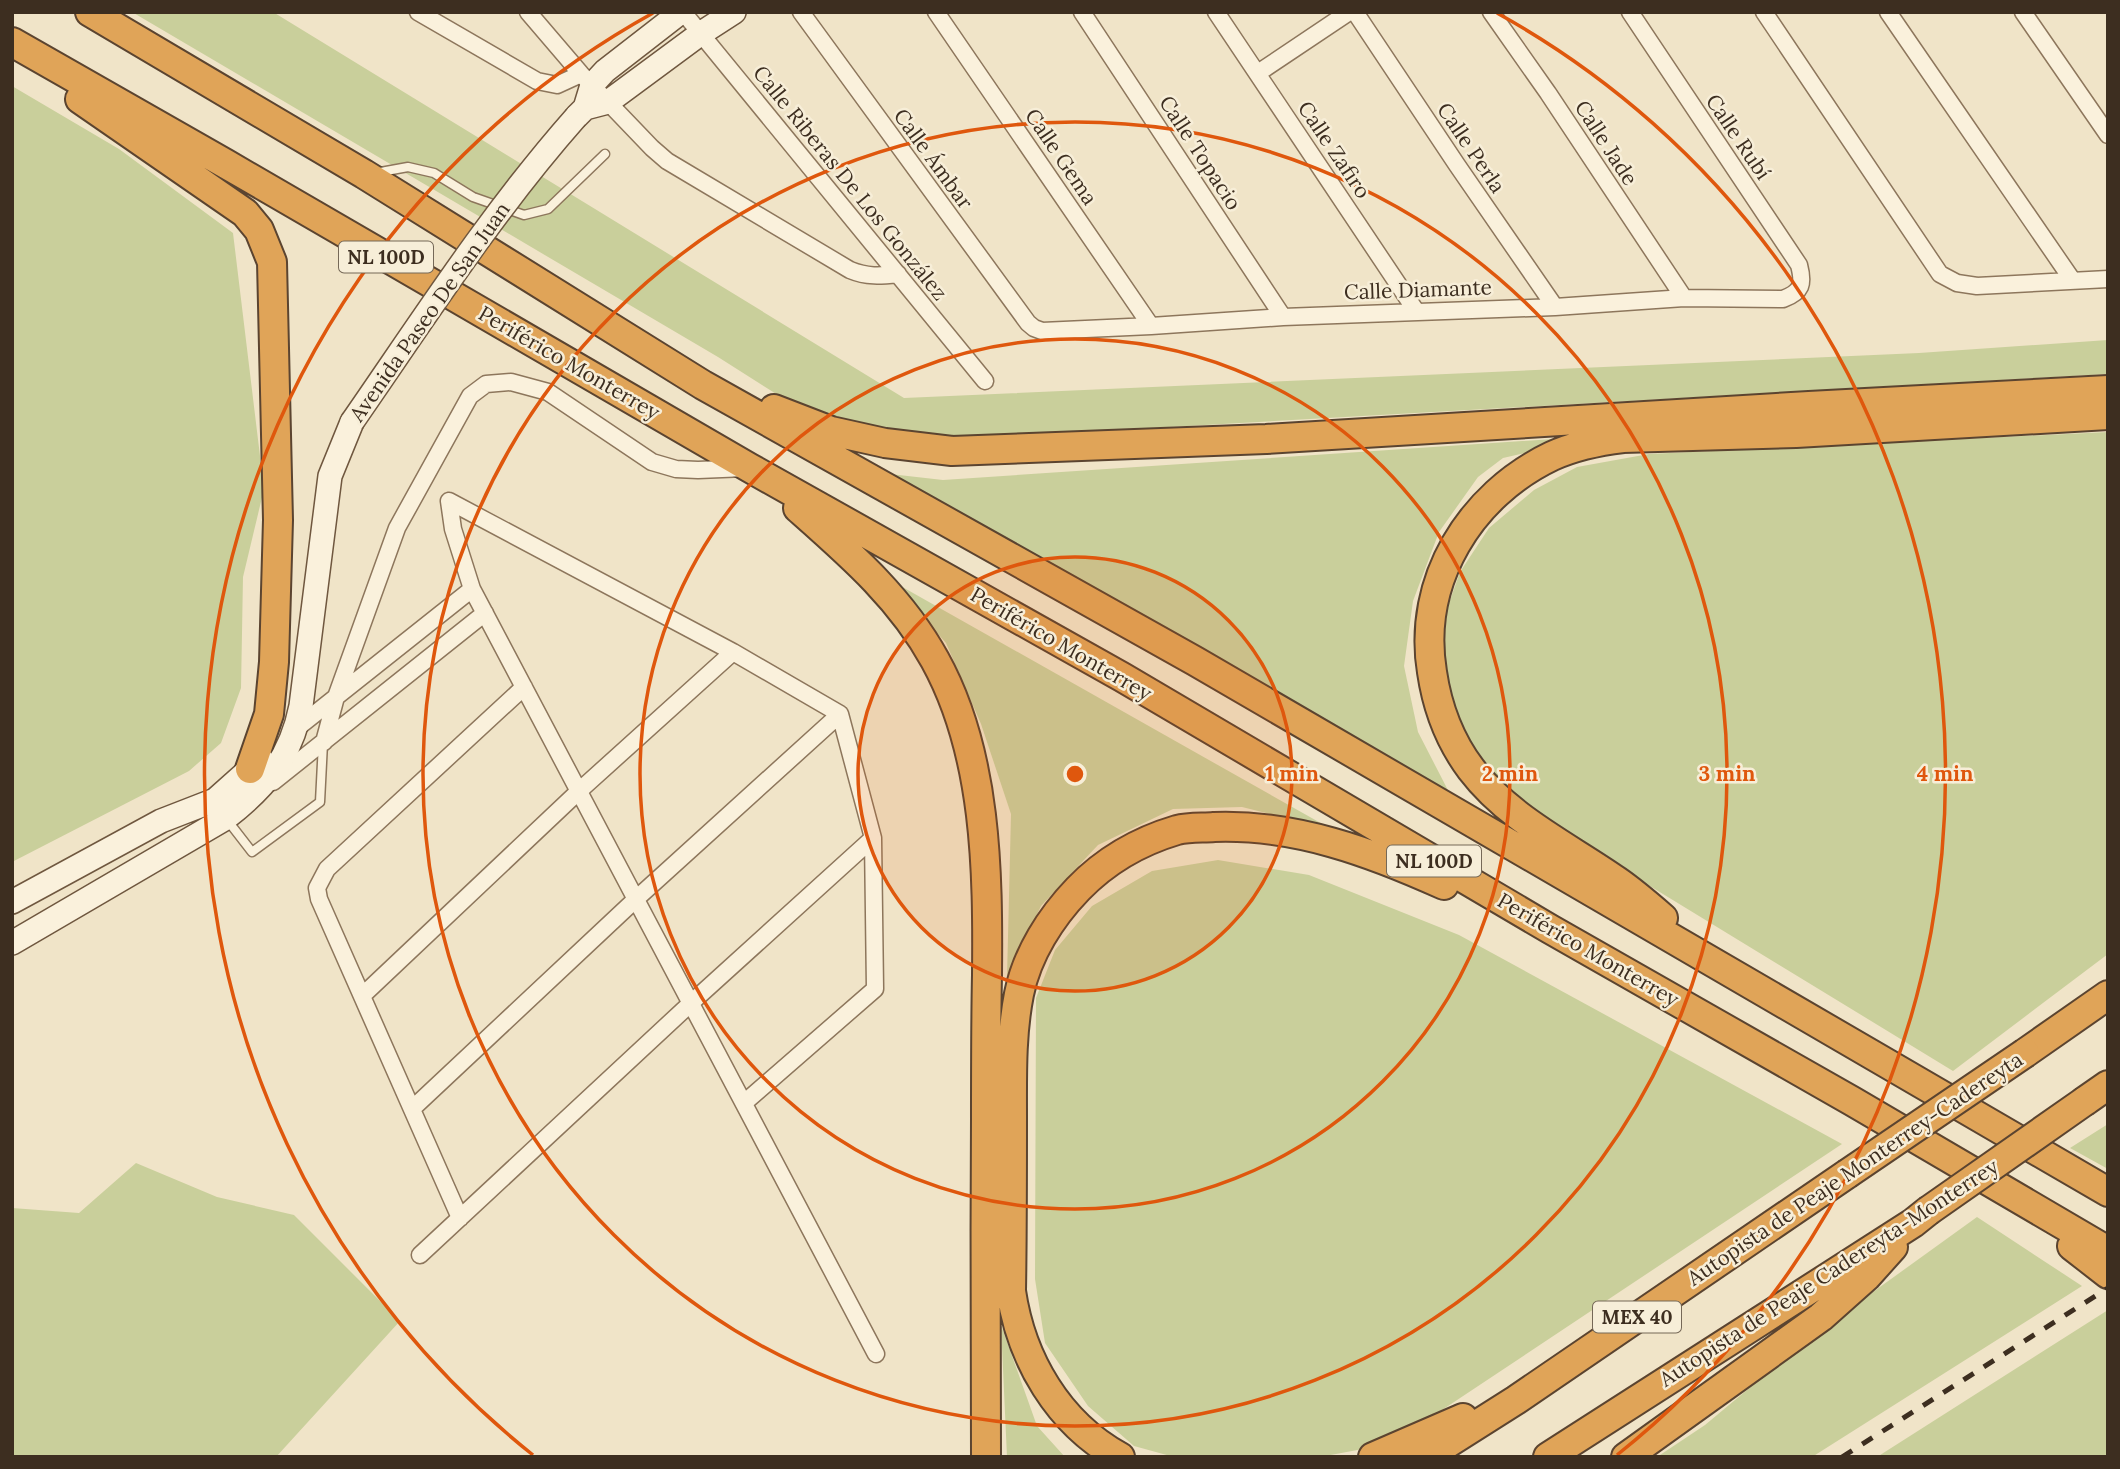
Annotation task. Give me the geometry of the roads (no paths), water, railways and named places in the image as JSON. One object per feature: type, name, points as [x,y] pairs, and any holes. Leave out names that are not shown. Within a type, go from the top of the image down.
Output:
[{"type":"highway","name":"NL 100D","points":[[90,12],[364,174],[703,385],[1183,654],[2108,1192]]},
{"type":"highway","name":"Periférico Monterrey","points":[[12,42],[755,471],[1122,677],[1550,929],[2108,1251]]},
{"type":"highway","points":[[12,51],[245,213],[259,230],[272,262],[278,520],[274,662],[269,714],[250,769]]},
{"type":"highway","points":[[703,385],[831,431],[885,443],[952,451],[1266,439],[2108,390]]},
{"type":"highway","points":[[1706,958],[1618,881],[1519,817],[1501,802],[1470,768],[1458,749],[1434,685],[1430,663],[1430,618],[1441,573],[1451,551],[1470,522],[1493,495],[1532,467],[1576,447],[1599,441],[2108,415]]},
{"type":"highway","points":[[755,471],[857,561],[902,609],[936,662],[958,713],[973,768],[984,836],[987,915],[986,1457]]},
{"type":"highway","points":[[1120,1457],[1080,1428],[1051,1395],[1033,1366],[1020,1335],[1011,1291],[1013,1039],[1019,992],[1035,947],[1061,906],[1095,872],[1135,846],[1180,829],[1229,827],[1277,830],[1368,853],[1550,929]]},
{"type":"highway","name":"Autopista de Peaje Monterrey-Cadereyta","points":[[1426,1457],[1516,1400],[2108,995]]},
{"type":"highway","name":"Autopista de Peaje Cadereyta-Monterrey","points":[[1548,1457],[1920,1217],[2101,1091]]},
{"type":"highway","points":[[2026,1204],[2070,1245],[2108,1274]]},
{"type":"highway","points":[[1626,1457],[1821,1317],[1867,1276],[1920,1217]]},
{"type":"highway","points":[[1373,1457],[1439,1427],[1516,1400]]},
{"type":"street","points":[[418,12],[537,81],[557,85],[587,79],[628,53],[682,12]]},
{"type":"street","points":[[528,12],[652,148],[685,173],[850,270],[863,276],[898,274]]},
{"type":"street","name":"Calle Riberas De Los González","points":[[682,12],[985,381]]},
{"type":"street","points":[[581,113],[608,102],[733,12]]},
{"type":"street","name":"Calle Ámbar","points":[[801,12],[1034,328]]},
{"type":"street","name":"Calle Gema","points":[[936,12],[1151,326]]},
{"type":"street","name":"Calle Topacio","points":[[1082,12],[1283,317]]},
{"type":"street","name":"Calle Zafiro","points":[[1216,12],[1416,311]]},
{"type":"street","points":[[1258,73],[1352,12]]},
{"type":"street","name":"Calle Perla","points":[[1352,12],[1555,307]]},
{"type":"street","name":"Calle Jade","points":[[1491,12],[1684,299]]},
{"type":"street","name":"Calle Rubí","points":[[1630,12],[1799,265],[1802,277],[1800,288]]},
{"type":"street","points":[[1764,12],[1940,274],[1957,283],[1977,286],[2108,279]]},
{"type":"street","points":[[1888,12],[2073,281]]},
{"type":"street","points":[[2023,12],[2108,135]]},
{"type":"street","name":"Avenida Paseo De San Juan","points":[[299,717],[330,476],[352,422],[495,215],[581,113],[587,79]]},
{"type":"street","name":"Calle Diamante","points":[[1034,328],[1042,331],[1684,299],[1783,299],[1794,295],[1800,288]]},
{"type":"street","points":[[324,742],[336,697],[397,528],[470,396],[486,384],[511,383],[548,392],[652,462],[676,469],[755,471]]},
{"type":"street","points":[[744,1103],[875,989],[873,838],[839,714],[733,652],[449,501],[453,529],[472,589],[876,1354]]},
{"type":"street","points":[[12,943],[221,809],[250,769],[270,751],[299,717],[336,697],[472,589]]},
{"type":"street","points":[[12,902],[162,821],[221,809],[252,799],[485,614]]},
{"type":"street","points":[[362,996],[579,791],[733,652]]},
{"type":"street","points":[[460,1219],[319,899],[317,888],[327,869],[524,687]]},
{"type":"street","points":[[412,1109],[839,714]]},
{"type":"street","points":[[252,799],[288,749],[299,717]]},
{"type":"street","points":[[420,1255],[873,838]]},
{"type":"lane","points":[[364,174],[408,167],[434,173],[473,197],[524,215],[548,209],[605,154]]},
{"type":"lane","points":[[221,809],[251,852],[320,802],[324,742]]},
{"type":"railway","points":[[1842,1457],[2108,1288]]}]
